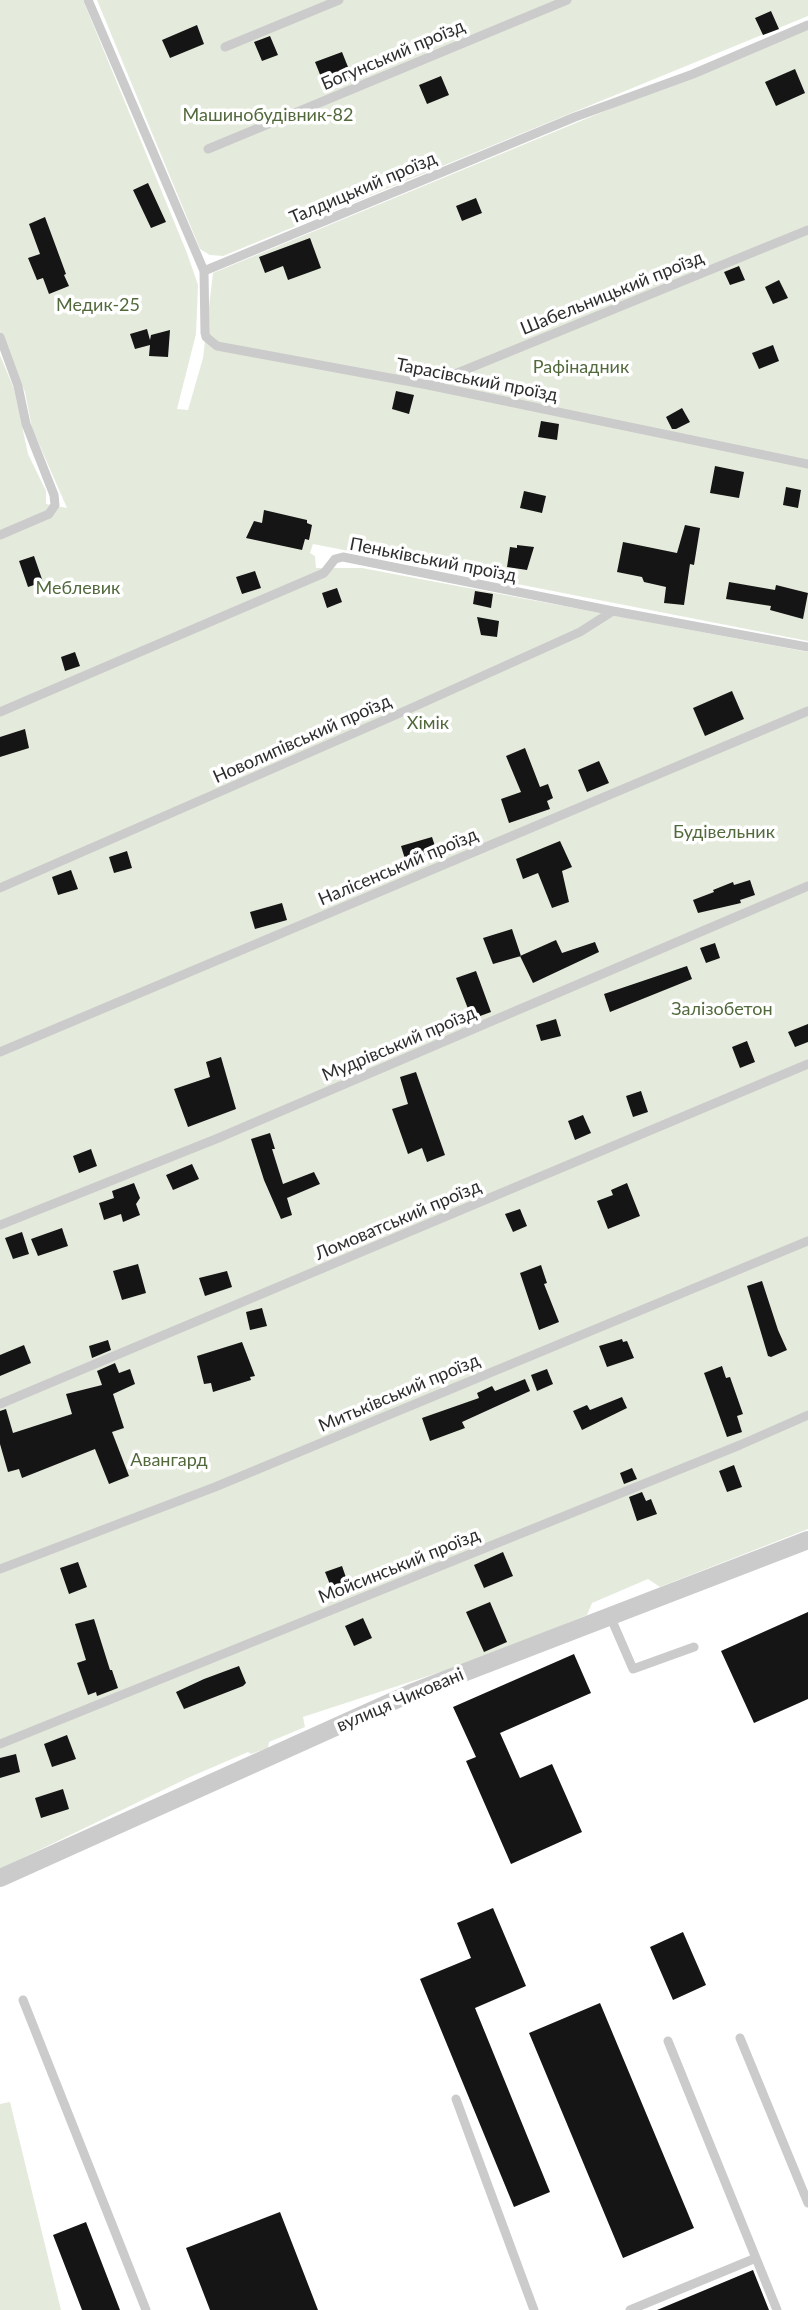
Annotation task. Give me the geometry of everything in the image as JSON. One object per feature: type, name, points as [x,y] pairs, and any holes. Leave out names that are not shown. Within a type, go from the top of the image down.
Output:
[{"type":"street","name":"вулиця Чиковані","points":[[0,1878],[411,1693],[808,1540]]},
{"type":"lane","points":[[88,0],[204,271]]},
{"type":"lane","points":[[225,47],[339,0]]},
{"type":"lane","name":"Богунський проїзд","points":[[208,149],[550,3],[567,0]]},
{"type":"lane","name":"Талдицький проїзд","points":[[204,271],[562,122],[693,74],[808,25]]},
{"type":"lane","name":"Шабельницький проїзд","points":[[428,385],[808,230]]},
{"type":"lane","name":"Тарасівський проїзд","points":[[204,271],[205,333],[217,346],[428,385],[808,464]]},
{"type":"lane","points":[[0,337],[18,386],[26,424],[54,495],[55,505],[49,514],[0,535]]},
{"type":"lane","name":"Пеньківський проїзд","points":[[0,712],[324,573],[335,559],[343,556],[613,611],[808,647]]},
{"type":"lane","name":"Новолипівський проїзд","points":[[0,888],[419,705],[580,632],[613,611]]},
{"type":"lane","name":"Налісенський проїзд","points":[[0,1052],[808,711]]},
{"type":"lane","name":"Мудрівський проїзд","points":[[0,1225],[216,1139],[808,886]]},
{"type":"lane","name":"Ломоватський проїзд","points":[[0,1404],[808,1064]]},
{"type":"lane","name":"Митьківський проїзд","points":[[0,1569],[228,1481],[808,1241]]},
{"type":"lane","name":"Мойсинський проїзд","points":[[0,1744],[727,1451],[808,1415]]},
{"type":"lane","points":[[610,1616],[633,1669],[694,1647]]},
{"type":"lane","points":[[23,2000],[146,2310]]},
{"type":"lane","points":[[740,2038],[808,2203]]},
{"type":"lane","points":[[668,2041],[777,2310]]},
{"type":"lane","points":[[456,2099],[534,2310]]},
{"type":"lane","points":[[630,2310],[756,2258]]},
{"type":"green space","points":[[0,0],[83,0],[198,285],[196,334],[177,409],[188,410],[203,358],[213,273],[808,27],[808,641],[313,544],[310,553],[315,556],[316,568],[362,568],[808,652],[808,1529],[660,1587],[648,1579],[592,1603],[587,1615],[480,1659],[303,1717],[305,1727],[269,1742],[268,1748],[251,1754],[248,1752],[190,1777],[0,1869],[0,355],[14,389],[28,454],[46,491],[46,504],[67,508],[32,428],[25,392],[0,331]]},
{"type":"green space","name":"Машинобудівник-82","points":[[97,0],[808,0],[808,16],[223,256],[210,255],[200,249]]},
{"type":"green space","points":[[10,2102],[61,2310],[0,2310],[0,2104]]},
{"type":"building","points":[[771,11],[779,29],[763,35],[755,18]]},
{"type":"building","points":[[197,25],[204,44],[170,58],[162,40]]},
{"type":"building","points":[[270,36],[278,55],[262,61],[254,42]]},
{"type":"building","points":[[342,52],[352,77],[325,87],[315,62]]},
{"type":"building","points":[[795,69],[805,93],[776,106],[765,82]]},
{"type":"building","points":[[441,76],[449,95],[427,104],[419,85]]},
{"type":"building","points":[[148,183],[166,222],[151,228],[133,190]]},
{"type":"building","points":[[476,198],[482,213],[462,221],[456,206]]},
{"type":"building","points":[[45,217],[69,286],[49,294],[43,278],[37,280],[28,258],[40,254],[29,224]]},
{"type":"building","points":[[310,238],[321,268],[288,280],[283,266],[265,273],[259,257]]},
{"type":"building","points":[[739,266],[745,280],[730,285],[724,272]]},
{"type":"building","points":[[779,280],[788,298],[773,304],[765,287]]},
{"type":"building","points":[[147,329],[150,340],[151,335],[170,330],[168,357],[149,356],[150,345],[135,349],[130,334]]},
{"type":"building","points":[[773,345],[779,361],[759,369],[752,353]]},
{"type":"building","points":[[396,391],[414,395],[409,414],[392,409]]},
{"type":"building","points":[[682,408],[690,422],[672,429],[666,417]]},
{"type":"building","points":[[541,421],[559,424],[557,440],[538,437]]},
{"type":"building","points":[[715,466],[744,472],[739,498],[710,493]]},
{"type":"building","points":[[786,487],[801,490],[798,508],[783,505]]},
{"type":"building","points":[[524,491],[546,496],[542,513],[520,508]]},
{"type":"building","points":[[264,510],[307,520],[307,523],[312,525],[309,540],[305,539],[302,550],[246,538],[254,521],[262,523]]},
{"type":"building","points":[[685,525],[700,528],[694,565],[690,564],[684,605],[664,603],[666,587],[644,582],[642,577],[617,572],[623,542],[677,553]]},
{"type":"building","points":[[517,545],[534,547],[527,570],[507,567],[510,547],[517,548]]},
{"type":"building","points":[[34,556],[43,582],[28,587],[19,561]]},
{"type":"building","points":[[255,571],[261,588],[242,594],[236,577]]},
{"type":"building","points":[[729,582],[775,590],[776,585],[808,593],[803,619],[770,610],[771,606],[726,599]]},
{"type":"building","points":[[337,588],[342,602],[327,608],[322,593]]},
{"type":"building","points":[[475,591],[493,594],[491,608],[473,604]]},
{"type":"building","points":[[477,617],[499,621],[497,637],[481,635]]},
{"type":"building","points":[[75,652],[80,666],[65,671],[61,657]]},
{"type":"building","points":[[732,691],[744,719],[705,736],[693,708]]},
{"type":"building","points":[[25,729],[29,748],[0,757],[0,737]]},
{"type":"building","points":[[525,748],[540,787],[548,784],[553,798],[547,801],[550,809],[509,823],[501,799],[521,792],[506,756]]},
{"type":"building","points":[[599,761],[609,783],[587,792],[578,770]]},
{"type":"building","points":[[432,837],[437,852],[406,862],[401,846]]},
{"type":"building","points":[[560,841],[572,867],[562,871],[569,902],[552,908],[538,873],[523,879],[516,859]]},
{"type":"building","points":[[127,851],[132,868],[114,873],[109,857]]},
{"type":"building","points":[[71,870],[78,889],[58,895],[52,877]]},
{"type":"building","points":[[750,880],[755,895],[740,900],[741,903],[698,913],[693,900],[733,882],[734,885]]},
{"type":"building","points":[[282,903],[287,920],[255,929],[250,912]]},
{"type":"building","points":[[512,929],[521,956],[493,964],[483,938]]},
{"type":"building","points":[[556,940],[562,953],[595,942],[599,952],[533,983],[520,956]]},
{"type":"building","points":[[715,943],[720,958],[706,963],[700,948]]},
{"type":"building","points":[[687,966],[692,979],[610,1012],[604,994]]},
{"type":"building","points":[[476,971],[491,1012],[472,1019],[456,978]]},
{"type":"building","points":[[556,1019],[561,1036],[541,1041],[536,1025]]},
{"type":"building","points":[[808,1024],[808,1042],[795,1047],[788,1032]]},
{"type":"building","points":[[747,1041],[755,1062],[740,1068],[732,1047]]},
{"type":"building","points":[[221,1057],[236,1109],[188,1127],[174,1089],[210,1077],[206,1062]]},
{"type":"building","points":[[416,1072],[445,1155],[427,1162],[422,1148],[408,1154],[392,1109],[408,1104],[400,1077]]},
{"type":"building","points":[[641,1091],[648,1112],[633,1117],[626,1096]]},
{"type":"building","points":[[583,1115],[591,1133],[575,1140],[568,1121]]},
{"type":"building","points":[[270,1133],[283,1184],[314,1172],[320,1184],[287,1198],[292,1215],[281,1219],[264,1180],[251,1139]]},
{"type":"building","points":[[91,1149],[97,1166],[79,1173],[73,1156]]},
{"type":"building","points":[[192,1164],[199,1179],[173,1190],[166,1175]]},
{"type":"building","points":[[134,1183],[140,1198],[136,1204],[140,1215],[123,1222],[121,1214],[104,1220],[99,1203],[114,1198],[112,1191]]},
{"type":"building","points":[[627,1183],[640,1216],[608,1229],[597,1201],[613,1195],[611,1190]]},
{"type":"building","points":[[520,1209],[527,1226],[513,1232],[505,1214]]},
{"type":"building","points":[[62,1228],[68,1246],[38,1256],[31,1239]]},
{"type":"building","points":[[22,1232],[29,1254],[13,1259],[5,1238]]},
{"type":"building","points":[[138,1264],[146,1293],[122,1300],[113,1271]]},
{"type":"building","points":[[541,1265],[547,1283],[544,1284],[559,1322],[539,1330],[520,1273]]},
{"type":"building","points":[[227,1271],[232,1287],[205,1296],[199,1278]]},
{"type":"building","points":[[762,1281],[787,1350],[771,1357],[768,1356],[747,1286]]},
{"type":"building","points":[[262,1308],[267,1326],[250,1330],[246,1312]]},
{"type":"building","points":[[622,1339],[623,1342],[627,1341],[634,1358],[607,1367],[599,1346]]},
{"type":"building","points":[[108,1340],[111,1350],[92,1358],[89,1346]]},
{"type":"building","points":[[242,1342],[255,1376],[250,1377],[251,1380],[213,1392],[211,1383],[204,1384],[197,1356]]},
{"type":"building","points":[[24,1345],[31,1363],[0,1376],[0,1355]]},
{"type":"building","points":[[115,1363],[119,1373],[130,1369],[135,1384],[113,1394],[124,1428],[112,1432],[129,1476],[109,1484],[95,1449],[22,1478],[19,1469],[8,1472],[0,1444],[0,1411],[6,1409],[13,1433],[72,1414],[66,1394],[102,1385],[97,1371]]},
{"type":"building","points":[[722,1366],[726,1378],[730,1377],[743,1414],[737,1416],[742,1432],[727,1437],[704,1373]]},
{"type":"building","points":[[547,1369],[553,1384],[537,1391],[531,1375]]},
{"type":"building","points":[[525,1379],[530,1391],[462,1422],[465,1428],[430,1441],[422,1418],[479,1398],[477,1393],[492,1386],[495,1391]]},
{"type":"building","points":[[622,1397],[627,1408],[582,1430],[573,1411],[587,1405],[590,1410]]},
{"type":"building","points":[[734,1465],[742,1487],[727,1492],[719,1471]]},
{"type":"building","points":[[632,1468],[637,1479],[624,1484],[620,1473]]},
{"type":"building","points":[[642,1492],[646,1501],[651,1499],[657,1514],[637,1521],[629,1497]]},
{"type":"building","points":[[503,1552],[513,1576],[484,1588],[474,1565]]},
{"type":"building","points":[[78,1562],[87,1587],[69,1594],[60,1568]]},
{"type":"building","points":[[342,1566],[349,1586],[333,1592],[325,1572]]},
{"type":"building","points":[[490,1602],[507,1642],[484,1652],[466,1612]]},
{"type":"building","points":[[808,1612],[808,1699],[754,1723],[721,1651]]},
{"type":"building","points":[[363,1618],[372,1638],[354,1646],[345,1626]]},
{"type":"building","points":[[94,1619],[118,1688],[97,1696],[96,1692],[88,1695],[77,1663],[86,1660],[75,1624]]},
{"type":"building","points":[[574,1654],[591,1693],[500,1733],[520,1778],[552,1764],[582,1832],[511,1864],[466,1761],[476,1757],[453,1707]]},
{"type":"building","points":[[239,1666],[246,1683],[243,1686],[184,1709],[176,1692]]},
{"type":"building","points":[[67,1735],[76,1759],[52,1767],[44,1744]]},
{"type":"building","points":[[16,1754],[20,1772],[0,1778],[0,1758]]},
{"type":"building","points":[[63,1789],[69,1809],[41,1818],[35,1798]]},
{"type":"building","points":[[493,1908],[526,1986],[475,2008],[550,2192],[514,2207],[420,1979],[471,1958],[457,1923]]},
{"type":"building","points":[[683,1932],[706,1985],[673,2000],[650,1947]]},
{"type":"building","points":[[600,2003],[694,2228],[623,2258],[529,2033]]},
{"type":"building","points":[[280,2212],[318,2310],[210,2310],[186,2248]]},
{"type":"building","points":[[86,2222],[120,2310],[82,2310],[53,2235]]},
{"type":"building","points":[[753,2270],[769,2310],[657,2310]]},
{"type":"park label","name":"Медик-25","points":[[98,305]]},
{"type":"park label","name":"Рафінадник","points":[[581,367]]},
{"type":"park label","name":"Меблевик","points":[[78,588]]},
{"type":"park label","name":"Хімік","points":[[428,723]]},
{"type":"park label","name":"Будівельник","points":[[724,832]]},
{"type":"park label","name":"Залізобетон","points":[[722,1009]]},
{"type":"park label","name":"Авангард","points":[[169,1460]]}]
